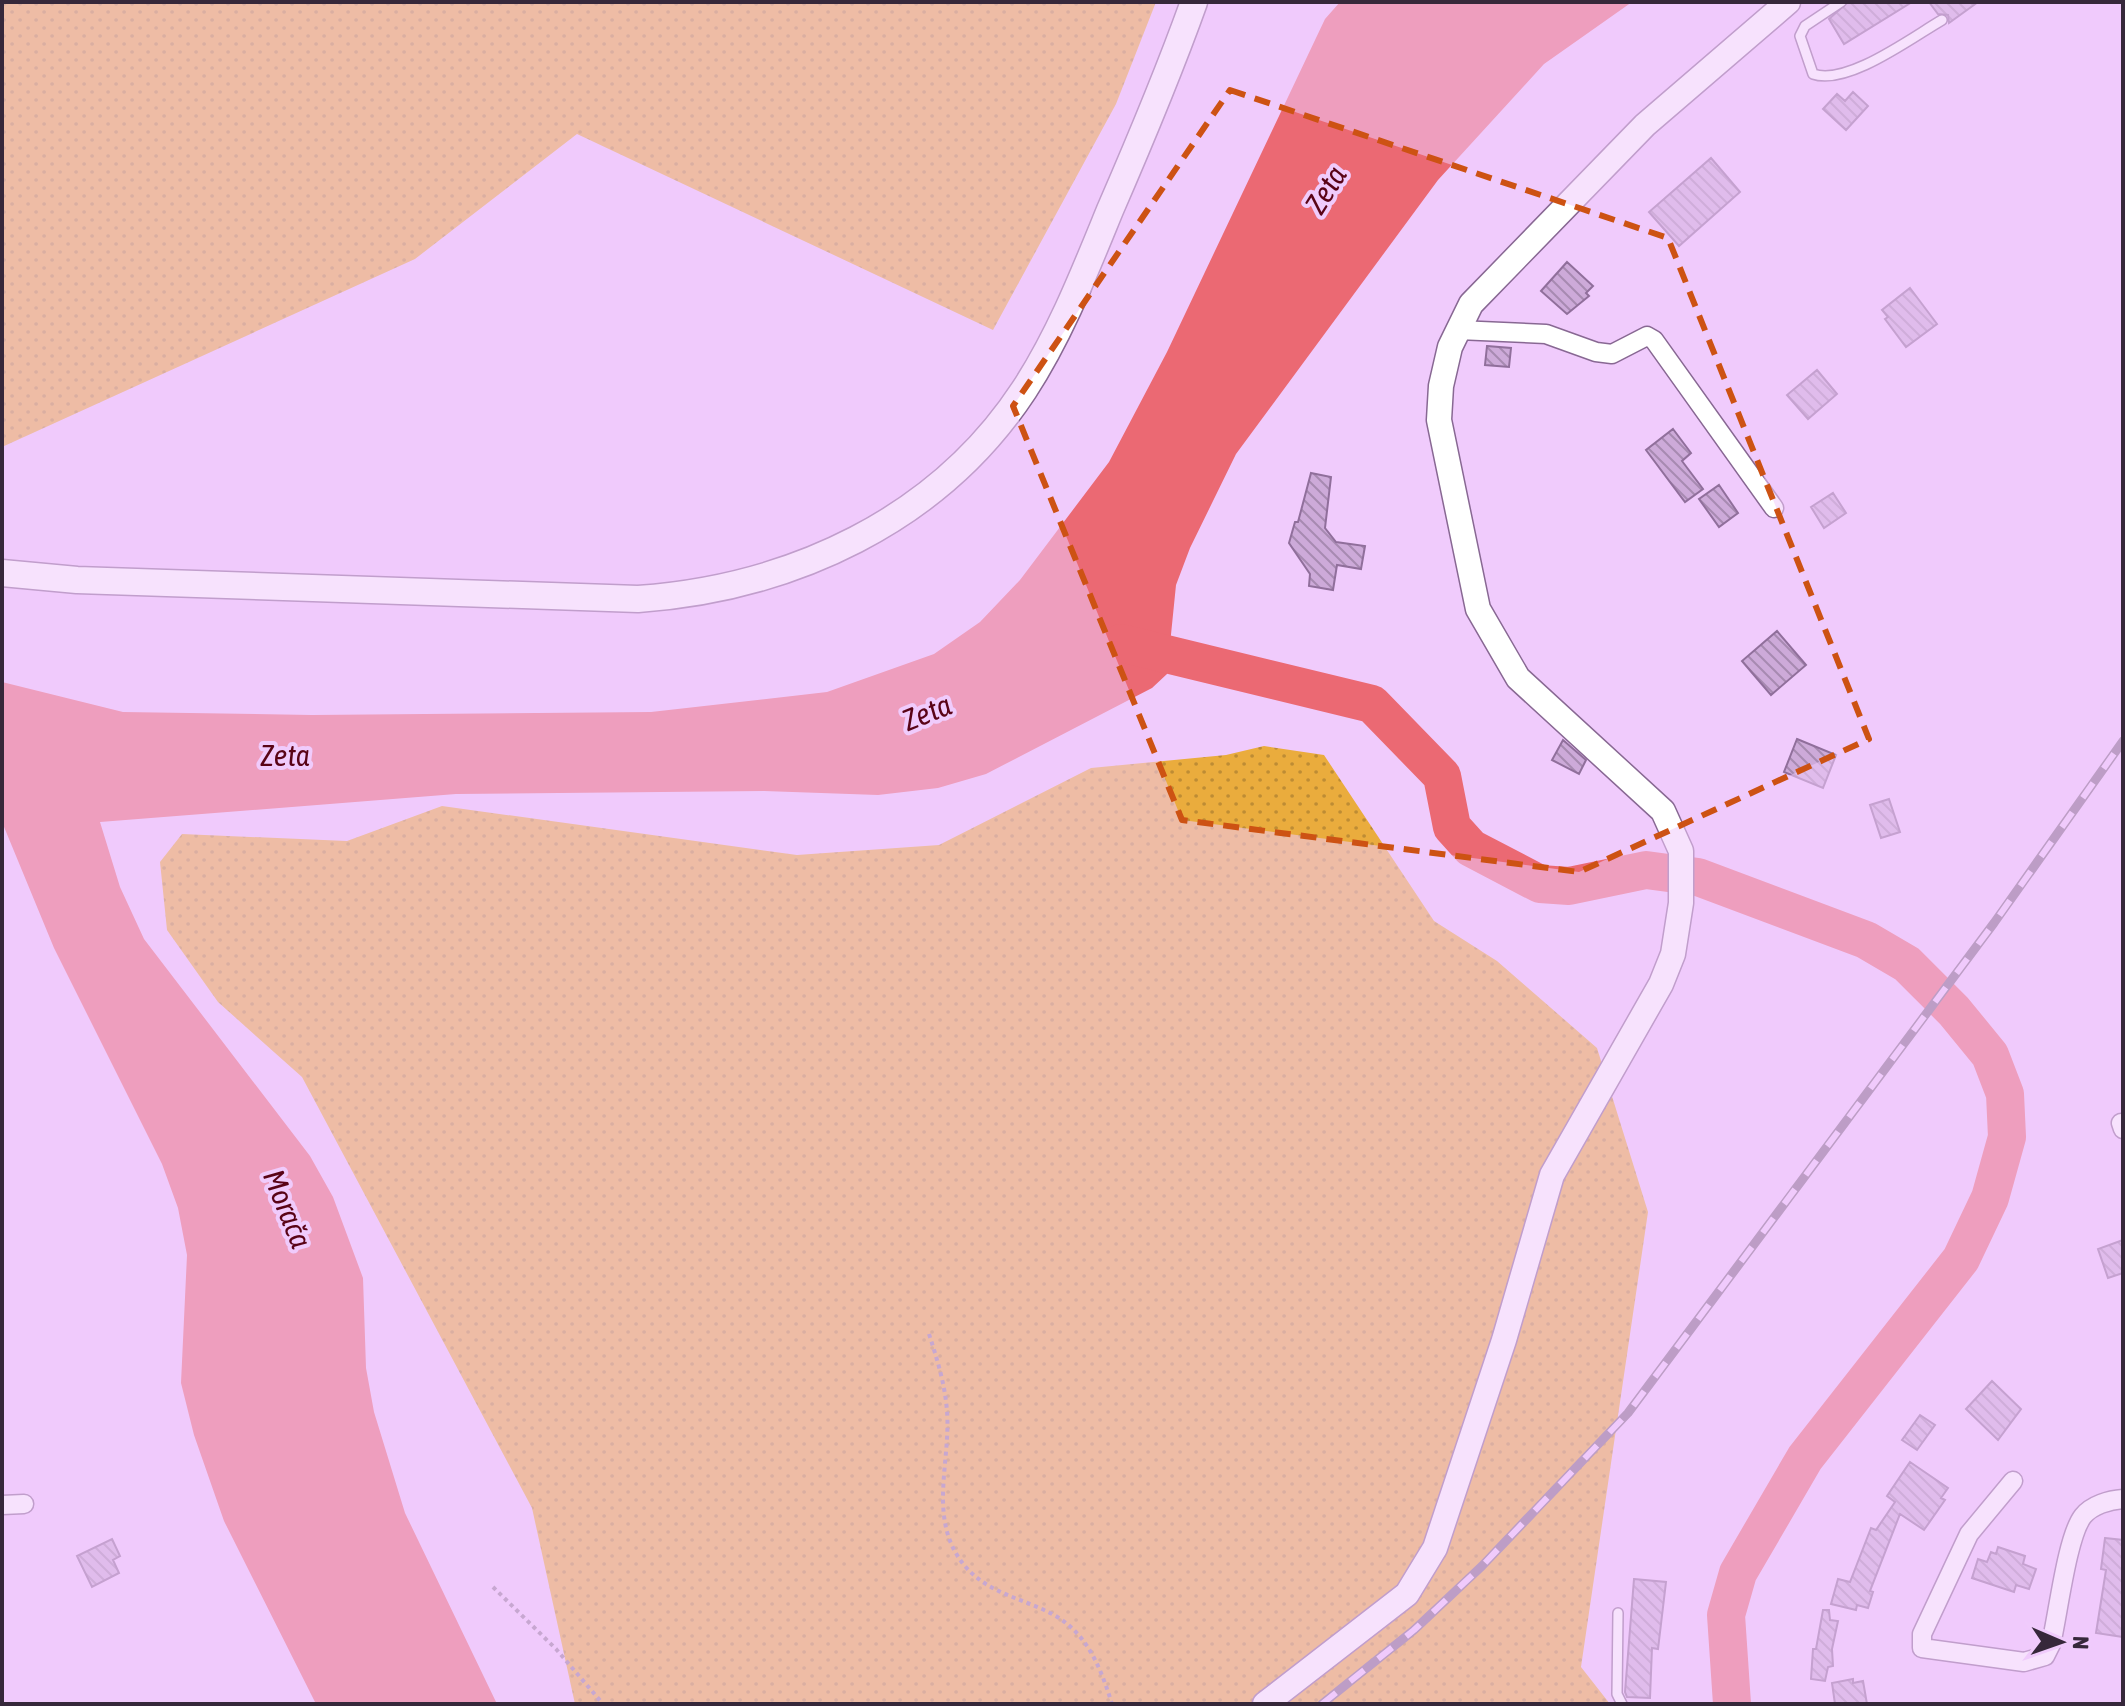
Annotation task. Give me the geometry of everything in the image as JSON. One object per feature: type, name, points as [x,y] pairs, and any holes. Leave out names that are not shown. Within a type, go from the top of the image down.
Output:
[{"type":"main road","points":[[2,573],[77,580],[618,599],[675,596],[728,586],[792,568],[837,550],[894,519],[943,482],[985,440],[1024,390],[1069,307],[1153,110],[1194,2]]},
{"type":"street","points":[[1265,1704],[1407,1594],[1429,1559],[1504,1340],[1552,1175],[1661,984],[1673,954],[1681,903],[1681,851],[1674,830],[1654,801],[1518,678],[1478,609],[1439,420],[1441,386],[1450,347],[1471,304],[1489,284],[1645,125],[1788,2]]},
{"type":"street","points":[[1458,330],[1546,334],[1596,352],[1612,354],[1647,336],[1654,340],[1774,508]]},
{"type":"street","points":[[2013,1481],[1969,1534],[1922,1634],[1922,1648],[2024,1662],[2045,1656],[2051,1644],[2074,1535],[2083,1516],[2094,1507],[2123,1499]]},
{"type":"street","points":[[2,1505],[24,1504]]},
{"type":"lane","points":[[1841,2],[1805,26],[1800,36],[1813,74],[1830,79],[1854,70],[1942,20]]},
{"type":"lane","points":[[1618,1613],[1617,1694],[1622,1704]]},
{"type":"path","points":[[929,1334],[943,1382],[947,1414],[942,1497],[946,1531],[964,1565],[1000,1594],[1054,1615],[1077,1633],[1099,1661],[1112,1704]]},
{"type":"path","points":[[493,1587],[556,1649],[603,1704]]},
{"type":"highlighted area","points":[[1230,90],[1668,238],[1869,739],[1579,872],[1182,820],[1013,406]]},
{"type":"shaded area","points":[[2,2],[1156,2],[1116,104],[993,330],[577,134],[415,259],[2,447]]},
{"type":"shaded area","points":[[1264,746],[1324,755],[1434,921],[1497,961],[1597,1048],[1648,1212],[1581,1667],[1610,1704],[575,1704],[532,1508],[302,1077],[218,1002],[167,930],[160,862],[182,834],[347,841],[442,806],[797,855],[939,845],[1091,768],[1226,755]]},
{"type":"water","points":[[1340,2],[1632,2],[1544,64],[1438,180],[1236,454],[1190,548],[1176,585],[1167,674],[1152,688],[986,774],[938,788],[878,795],[764,791],[456,794],[100,822],[120,887],[144,939],[310,1156],[333,1197],[363,1278],[366,1368],[374,1412],[405,1513],[497,1704],[316,1704],[224,1521],[194,1435],[181,1383],[187,1255],[178,1208],[162,1164],[54,948],[2,822],[2,682],[123,712],[312,715],[651,712],[827,692],[934,654],[980,622],[1020,580],[1109,462],[1167,352],[1325,19]]},
{"type":"building","points":[[1848,2],[1912,2],[1844,44],[1829,19]]},
{"type":"building","points":[[1929,2],[1978,2],[1949,23],[1948,15],[1938,14]]},
{"type":"building","points":[[1853,92],[1868,106],[1846,130],[1823,109],[1837,94],[1845,101]]},
{"type":"building","points":[[1711,158],[1740,192],[1679,246],[1649,212]]},
{"type":"building","points":[[1567,262],[1593,286],[1586,293],[1589,296],[1567,314],[1541,291]]},
{"type":"building","points":[[1910,288],[1937,324],[1906,347],[1882,310]]},
{"type":"building","points":[[1487,346],[1511,348],[1509,367],[1485,365]]},
{"type":"building","points":[[1817,370],[1837,394],[1808,419],[1787,395]]},
{"type":"building","points":[[1673,429],[1691,453],[1682,461],[1703,489],[1685,502],[1646,450]]},
{"type":"building","points":[[1311,473],[1331,477],[1325,528],[1336,542],[1365,546],[1361,569],[1337,565],[1333,590],[1309,586],[1310,574],[1289,543]]},
{"type":"building","points":[[1719,485],[1738,513],[1719,527],[1699,499]]},
{"type":"building","points":[[1833,493],[1846,513],[1824,528],[1811,507]]},
{"type":"building","points":[[1777,631],[1806,665],[1771,695],[1742,661]]},
{"type":"building","points":[[1797,739],[1836,755],[1823,788],[1784,772]]},
{"type":"building","points":[[1563,740],[1586,760],[1579,774],[1552,760]]},
{"type":"building","points":[[1889,799],[1900,832],[1881,838],[1870,805]]},
{"type":"building","points":[[2123,1240],[2123,1273],[2108,1278],[2098,1249]]},
{"type":"building","points":[[1992,1381],[2021,1409],[1998,1440],[1966,1409]]},
{"type":"building","points":[[1920,1415],[1935,1425],[1917,1450],[1902,1440]]},
{"type":"building","points":[[1910,1462],[1948,1488],[1941,1498],[1945,1500],[1924,1530],[1900,1514],[1870,1591],[1873,1592],[1868,1608],[1857,1605],[1856,1610],[1831,1604],[1838,1579],[1850,1582],[1871,1528],[1876,1530],[1895,1502],[1887,1496]]},
{"type":"building","points":[[2105,1538],[2123,1540],[2123,1637],[2096,1633],[2106,1570],[2101,1569]]},
{"type":"building","points":[[112,1539],[120,1556],[113,1560],[119,1573],[92,1587],[77,1556]]},
{"type":"building","points":[[1998,1547],[2025,1556],[2023,1564],[2036,1569],[2029,1589],[2016,1585],[2014,1592],[1972,1578],[1978,1559],[1987,1562],[1991,1552],[1996,1554]]},
{"type":"building","points":[[1634,1579],[1666,1582],[1658,1649],[1652,1648],[1650,1698],[1627,1697],[1625,1692]]},
{"type":"building","points":[[1823,1610],[1829,1610],[1830,1620],[1838,1621],[1832,1649],[1833,1666],[1828,1667],[1825,1681],[1811,1679],[1813,1649],[1816,1649]]},
{"type":"building","points":[[1853,1679],[1853,1683],[1863,1681],[1867,1704],[1835,1704],[1832,1683]]},
{"type":"waterway","points":[[1121,643],[1372,704],[1442,776],[1452,827],[1471,848],[1540,884],[1569,886],[1646,870],[1698,877],[1866,940],[1907,964],[1954,1011],[1990,1055],[2005,1094],[2007,1137],[1990,1198],[1961,1259],[1805,1458],[1738,1573],[1726,1615],[1732,1704]]},
{"type":"railway","points":[[1322,1704],[1414,1630],[1482,1566],[1628,1413],[1994,923],[2123,741]]},
{"type":"water label","name":"Zeta","points":[[1326,190]]},
{"type":"water label","name":"Zeta","points":[[927,713]]},
{"type":"water label","name":"Zeta","points":[[285,756]]},
{"type":"water label","name":"Morača","points":[[287,1209]]}]
